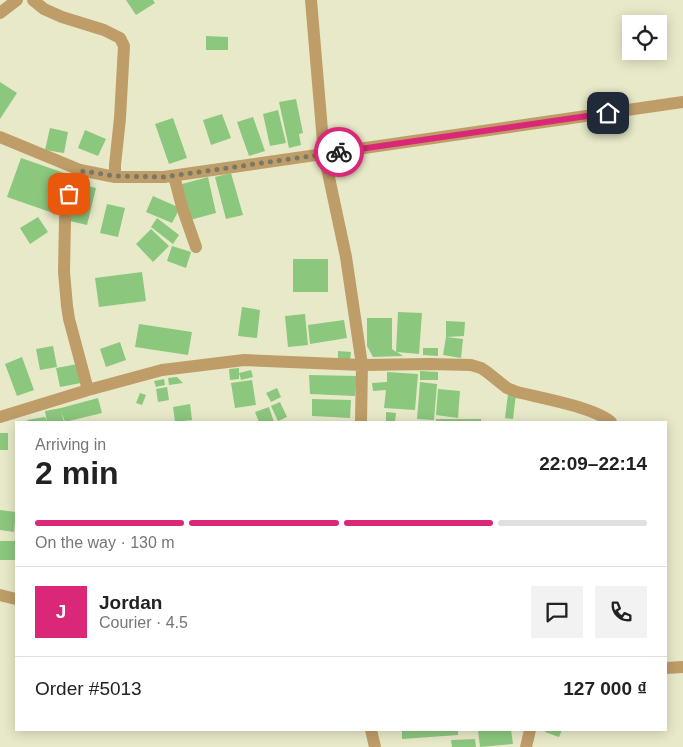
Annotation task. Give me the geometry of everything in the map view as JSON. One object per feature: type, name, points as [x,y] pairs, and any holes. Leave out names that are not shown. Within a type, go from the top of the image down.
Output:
[{"type":"street","points":[[0,13],[17,0]]},
{"type":"street","points":[[33,0],[44,9],[62,17],[104,30],[120,38],[124,46],[115,176]]},
{"type":"street","points":[[311,0],[324,154],[346,258],[362,365],[361,421]]},
{"type":"street","points":[[0,137],[83,171],[115,176],[164,177],[683,102]]},
{"type":"street","points":[[83,171],[76,179],[67,202],[64,272],[69,319],[88,390]]},
{"type":"street","points":[[174,176],[182,207],[196,247]]},
{"type":"street","points":[[0,417],[17,417],[88,390],[162,370],[244,360],[362,365],[471,365],[488,372],[507,388],[588,411],[610,421]]},
{"type":"street","points":[[0,595],[15,599]]},
{"type":"street","points":[[667,668],[683,667]]},
{"type":"street","points":[[371,731],[374,747]]},
{"type":"street","points":[[526,747],[530,731]]},
{"type":"building","points":[[126,0],[153,0],[155,3],[136,15]]},
{"type":"building","points":[[206,36],[228,37],[228,50],[206,50]]},
{"type":"building","points":[[0,82],[17,93],[0,119]]},
{"type":"building","points":[[296,99],[303,133],[299,134],[301,145],[289,148],[279,102]]},
{"type":"building","points":[[278,110],[286,143],[270,146],[263,114]]},
{"type":"building","points":[[222,114],[231,138],[211,145],[203,120]]},
{"type":"building","points":[[253,117],[265,151],[249,156],[237,122]]},
{"type":"building","points":[[173,118],[187,158],[169,164],[155,124]]},
{"type":"building","points":[[50,128],[68,132],[64,153],[45,150]]},
{"type":"building","points":[[85,130],[106,139],[98,156],[78,148]]},
{"type":"building","points":[[21,158],[67,174],[53,213],[7,197]]},
{"type":"building","points":[[231,173],[243,215],[226,219],[215,177]]},
{"type":"building","points":[[208,177],[216,213],[190,220],[182,184]]},
{"type":"building","points":[[79,184],[96,188],[87,225],[70,221]]},
{"type":"building","points":[[153,196],[180,208],[172,223],[146,212]]},
{"type":"building","points":[[107,204],[125,208],[118,237],[100,233]]},
{"type":"building","points":[[38,217],[48,232],[30,244],[20,228]]},
{"type":"building","points":[[157,218],[179,235],[173,244],[151,227]]},
{"type":"building","points":[[151,229],[169,246],[153,262],[136,244]]},
{"type":"building","points":[[172,246],[191,252],[186,268],[167,261]]},
{"type":"building","points":[[293,259],[328,259],[328,292],[293,292]]},
{"type":"building","points":[[142,272],[146,301],[99,307],[95,278]]},
{"type":"building","points":[[242,307],[260,310],[257,338],[238,336]]},
{"type":"building","points":[[398,312],[422,313],[419,354],[397,352],[403,356],[373,357],[367,346],[367,318],[392,318],[392,349],[396,352]]},
{"type":"building","points":[[305,314],[308,345],[288,347],[285,316]]},
{"type":"building","points":[[344,320],[347,338],[310,344],[308,325]]},
{"type":"building","points":[[446,321],[465,322],[464,336],[446,337]]},
{"type":"building","points":[[139,324],[192,332],[188,355],[135,347]]},
{"type":"building","points":[[446,337],[463,339],[461,358],[443,355]]},
{"type":"building","points":[[120,342],[126,360],[106,367],[100,349]]},
{"type":"building","points":[[53,346],[57,367],[40,370],[36,349]]},
{"type":"building","points":[[423,348],[438,348],[438,356],[423,355]]},
{"type":"building","points":[[338,351],[351,352],[350,361],[338,360]]},
{"type":"building","points":[[22,357],[34,390],[17,396],[5,364]]},
{"type":"building","points":[[78,364],[81,383],[60,387],[56,368]]},
{"type":"building","points":[[239,368],[239,379],[230,380],[229,369]]},
{"type":"building","points":[[251,370],[253,377],[241,380],[239,373]]},
{"type":"building","points":[[420,371],[438,372],[438,380],[420,380]]},
{"type":"building","points":[[387,372],[418,374],[415,410],[384,408],[386,390],[373,391],[372,383],[387,382]]},
{"type":"building","points":[[309,375],[357,376],[355,396],[310,394]]},
{"type":"building","points":[[177,377],[183,383],[169,385],[168,378]]},
{"type":"building","points":[[164,379],[165,385],[156,387],[154,381]]},
{"type":"building","points":[[252,380],[256,405],[235,408],[231,383]]},
{"type":"building","points":[[420,382],[437,384],[434,420],[417,419]]},
{"type":"building","points":[[167,387],[169,400],[158,402],[156,389]]},
{"type":"building","points":[[277,388],[281,397],[271,402],[266,393]]},
{"type":"building","points":[[438,389],[460,391],[458,418],[436,415]]},
{"type":"building","points":[[140,393],[146,395],[142,405],[136,403]]},
{"type":"building","points":[[508,394],[516,394],[513,419],[505,418]]},
{"type":"building","points":[[98,398],[102,413],[65,421],[61,411],[64,421],[47,421],[45,411]]},
{"type":"building","points":[[312,399],[351,400],[350,418],[312,416]]},
{"type":"building","points":[[280,402],[287,417],[278,421],[271,406]]},
{"type":"building","points":[[190,404],[192,420],[175,421],[173,407]]},
{"type":"building","points":[[269,407],[274,421],[259,421],[255,412]]},
{"type":"building","points":[[386,412],[396,413],[395,421],[386,421]]},
{"type":"building","points":[[45,417],[47,421],[28,421]]},
{"type":"building","points":[[436,419],[481,419],[481,421],[436,421]]},
{"type":"building","points":[[0,433],[8,433],[8,450],[0,450]]},
{"type":"building","points":[[0,510],[15,512],[14,532],[0,530]]},
{"type":"building","points":[[0,541],[15,541],[15,560],[0,560]]},
{"type":"building","points":[[402,731],[458,731],[458,735],[402,739]]},
{"type":"building","points":[[478,731],[511,731],[513,744],[480,747]]},
{"type":"building","points":[[546,731],[562,731],[559,737]]},
{"type":"building","points":[[475,739],[476,747],[452,747],[451,740]]},
{"type":"way so far","points":[[69,194],[76,179],[83,171],[115,176],[164,177],[339,152]]},
{"type":"route","points":[[339,152],[608,113]]}]
